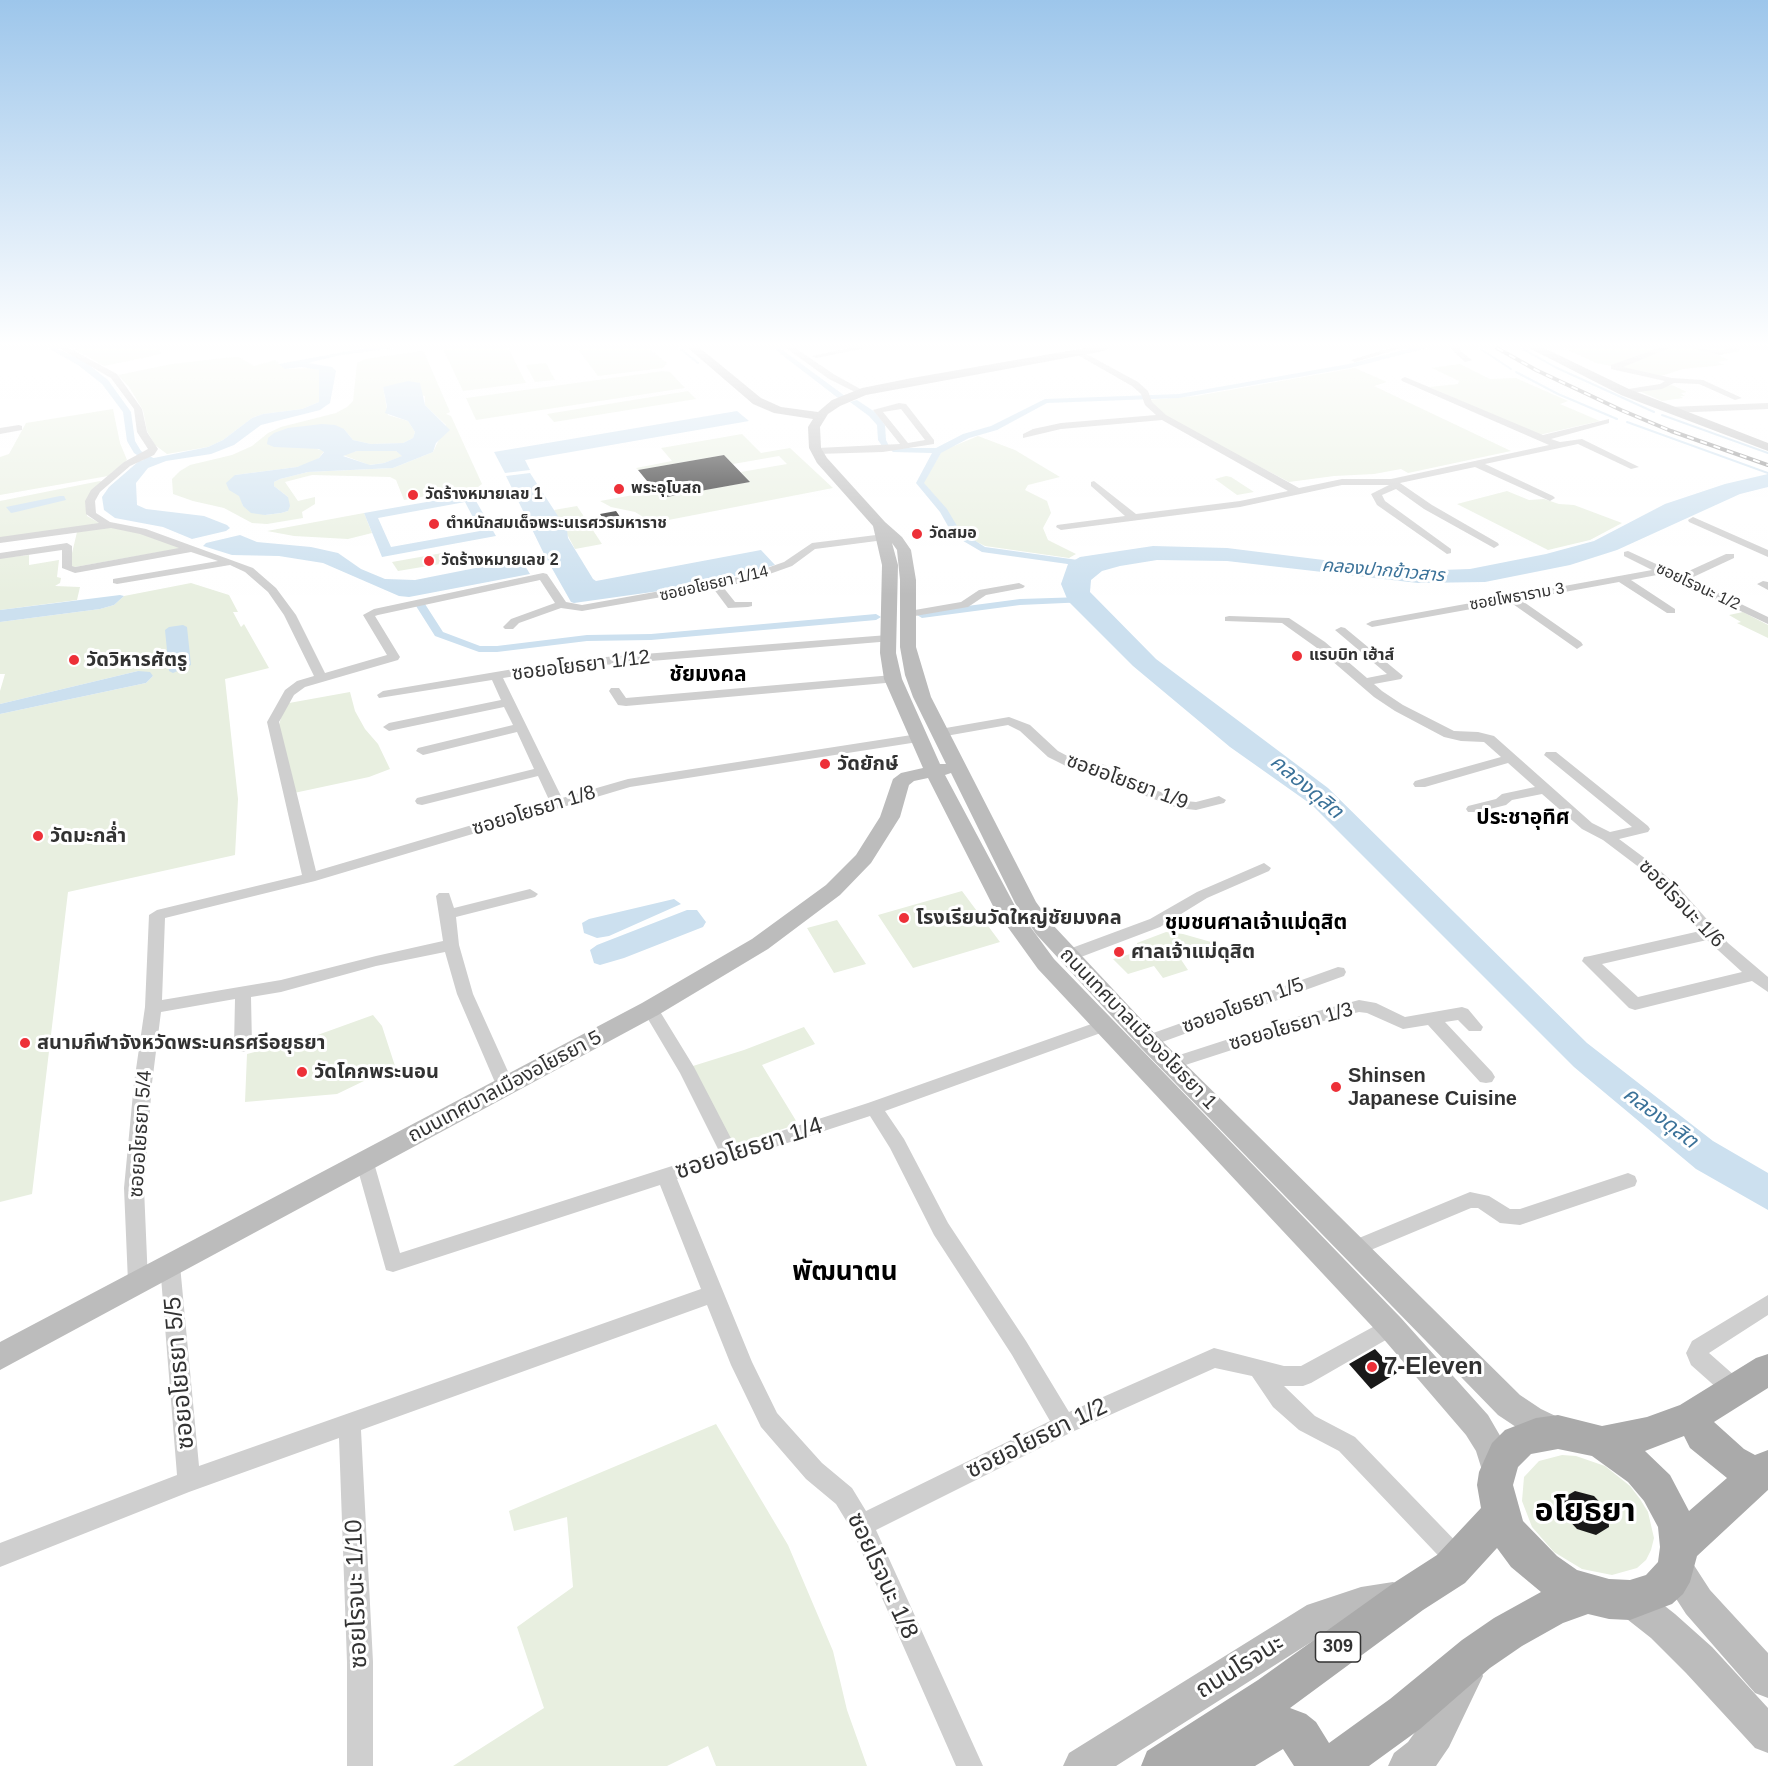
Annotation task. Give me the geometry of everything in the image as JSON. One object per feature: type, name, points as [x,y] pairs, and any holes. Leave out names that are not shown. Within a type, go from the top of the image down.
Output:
[{"type":"main road","points":[[816,430],[813,438],[817,451]]},
{"type":"main road","points":[[1724,430],[1768,447]]},
{"type":"main road","name":"ถนนเทศบาลเมืองอโยธยา 1","points":[[817,451],[885,532],[901,545],[906,559],[908,647],[929,735]]},
{"type":"main road","name":"ถนนเทศบาลเมืองอโยธยา 1","points":[[885,532],[890,571],[888,653],[893,679],[929,735],[1005,908],[1046,964],[1391,1327],[1477,1425],[1490,1446],[1497,1472]]},
{"type":"main road","name":"ถนนเทศบาลเมืองอโยธยา 1","points":[[945,769],[1026,903],[1067,956],[1170,1064],[1509,1405],[1530,1419],[1557,1432]]},
{"type":"main road","name":"ถนนเทศบาลเมืองอโยธยา 5","points":[[0,1357],[650,1009],[760,944],[851,874],[878,839],[890,817],[900,783],[908,777],[945,769]]},
{"type":"main road","points":[[1602,1443],[1647,1434],[1692,1417],[1768,1369]]},
{"type":"main road","points":[[1677,1557],[1762,1472],[1731,1461],[1703,1436],[1692,1417]]},
{"type":"main road","points":[[1557,1432],[1602,1443],[1641,1470],[1657,1488],[1669,1507],[1677,1527],[1677,1557],[1669,1580],[1658,1590],[1630,1600],[1609,1599],[1588,1594],[1565,1585],[1543,1570],[1510,1534],[1501,1514],[1495,1485],[1497,1472],[1504,1455],[1518,1442],[1536,1435],[1557,1432]]},
{"type":"main road","name":"ถนนโรจนะ","points":[[1162,1766],[1273,1695],[1408,1596],[1451,1569],[1479,1541],[1501,1514]]},
{"type":"main road","points":[[1677,1557],[1698,1602],[1768,1680]]},
{"type":"main road","points":[[1333,1766],[1406,1713],[1476,1654],[1508,1632],[1552,1607],[1588,1594]]},
{"type":"main road","name":"ถนนโรจนะ","points":[[1082,1766],[1319,1617],[1362,1604],[1408,1596]]},
{"type":"main road","points":[[1630,1600],[1664,1626],[1699,1660],[1768,1735]]},
{"type":"main road","points":[[1407,1766],[1421,1755],[1436,1734],[1476,1654]]},
{"type":"main road","points":[[1215,1766],[1280,1727],[1291,1729],[1301,1737],[1318,1766]]},
{"type":"street","points":[[142,430],[152,444],[151,453],[134,460],[96,490],[90,501],[91,514],[113,525],[142,531],[249,570],[272,590],[290,615],[321,678]]},
{"type":"street","points":[[894,430],[906,446]]},
{"type":"street","points":[[817,451],[883,449],[932,441],[923,430]]},
{"type":"street","points":[[1026,436],[1039,430]]},
{"type":"street","points":[[1187,430],[1296,491]]},
{"type":"street","points":[[1525,430],[1560,446]]},
{"type":"street","points":[[1543,438],[1571,430]]},
{"type":"street","points":[[1061,527],[1249,503],[1342,482],[1394,483],[1475,463],[1584,442],[1634,467]]},
{"type":"street","points":[[1475,463],[1550,498]]},
{"type":"street","points":[[1394,483],[1428,507],[1494,545]]},
{"type":"street","points":[[1394,483],[1376,494],[1381,503],[1448,551]]},
{"type":"street","points":[[1094,484],[1133,517]]},
{"type":"street","points":[[1693,520],[1768,554]]},
{"type":"street","points":[[0,540],[113,525]]},
{"type":"street","name":"ซอยอโยธยา 1/14","points":[[562,604],[582,608],[717,586],[746,579],[788,564],[812,546],[885,532]]},
{"type":"street","points":[[0,556],[67,546],[66,568],[75,570],[190,549]]},
{"type":"street","name":"ซอยโรจนะ 1/2","points":[[1629,554],[1768,621]]},
{"type":"street","points":[[1679,579],[1730,556]]},
{"type":"street","points":[[117,581],[231,562]]},
{"type":"street","name":"ซอยโพธาราม 3","points":[[1371,624],[1662,571]]},
{"type":"street","points":[[310,878],[273,726],[275,718],[295,687],[394,657],[369,615],[374,612],[543,576],[562,604],[515,621],[509,627]]},
{"type":"street","points":[[1620,579],[1671,610]]},
{"type":"street","points":[[717,586],[732,606],[748,604]]},
{"type":"street","points":[[909,614],[964,605],[983,592],[1019,586]]},
{"type":"street","points":[[1511,598],[1577,645]]},
{"type":"street","name":"ซอยโรจนะ 1/6","points":[[1229,619],[1284,620],[1321,645],[1378,694],[1399,708],[1449,734],[1489,739],[1587,826],[1608,837],[1675,892],[1709,934],[1768,986]]},
{"type":"street","points":[[1341,630],[1397,676],[1366,682]]},
{"type":"street","name":"ซอยอโยธยา 1/12","points":[[383,695],[567,664],[888,639]]},
{"type":"street","points":[[496,676],[558,804]]},
{"type":"street","points":[[615,691],[622,702],[626,702],[893,679]]},
{"type":"street","points":[[389,727],[508,702]]},
{"type":"street","name":"ซอยอโยธยา 1/9","points":[[929,735],[1009,721],[1025,728],[1053,754],[1071,763],[1100,768],[1121,782],[1183,805],[1196,806],[1219,800]]},
{"type":"street","points":[[423,751],[520,727]]},
{"type":"street","name":"ซอยอโยธยา 1/8","points":[[157,915],[310,878],[597,791],[655,778],[929,735]]},
{"type":"street","points":[[1551,755],[1643,829],[1608,837]]},
{"type":"street","points":[[1420,784],[1511,758]]},
{"type":"street","points":[[422,801],[542,771]]},
{"type":"street","points":[[1473,810],[1501,802],[1507,797],[1544,789]]},
{"type":"street","points":[[1067,956],[1155,923],[1202,895],[1264,868]]},
{"type":"street","points":[[448,914],[530,894]]},
{"type":"street","points":[[444,896],[451,945],[472,1013],[506,1087]]},
{"type":"street","name":"ซอยอโยธยา 5/4","points":[[138,1282],[134,1188],[143,1083],[153,1007],[157,915]]},
{"type":"street","points":[[1709,934],[1590,961],[1635,1004],[1754,975]]},
{"type":"street","points":[[153,1007],[243,994],[451,945]]},
{"type":"street","name":"ซอยอโยธยา 1/5","points":[[1148,1041],[1338,972]]},
{"type":"street","points":[[243,994],[243,1046]]},
{"type":"street","name":"ซอยอโยธยา 1/3","points":[[1170,1064],[1309,1018],[1359,1006],[1370,1007],[1403,1023],[1462,1013],[1475,1027]]},
{"type":"street","points":[[650,1009],[688,1072],[730,1155]]},
{"type":"street","points":[[1432,1018],[1486,1077]]},
{"type":"street","name":"ซอยอโยธยา 1/4","points":[[364,1163],[393,1264],[874,1108],[1103,1026]]},
{"type":"street","points":[[874,1108],[897,1144],[941,1228],[1020,1348],[1064,1425]]},
{"type":"street","name":"ซอยโรจนะ 1/8","points":[[666,1176],[742,1365],[769,1420],[813,1471],[844,1496],[862,1525],[877,1563],[970,1766]]},
{"type":"street","points":[[1354,1249],[1470,1200],[1482,1201],[1507,1217],[1520,1217],[1628,1181]]},
{"type":"street","name":"ซอยอโยธยา 5/5","points":[[170,1265],[189,1481]]},
{"type":"street","points":[[0,1555],[189,1481],[713,1294]]},
{"type":"street","points":[[1735,1390],[1699,1358],[1697,1353],[1699,1348],[1768,1304]]},
{"type":"street","points":[[1260,1370],[1284,1376],[1303,1376],[1391,1327]]},
{"type":"street","name":"ซอยอโยธยา 1/2","points":[[862,1525],[1064,1425],[1214,1358],[1260,1370]]},
{"type":"street","points":[[1260,1370],[1281,1400],[1307,1424],[1347,1444],[1459,1561]]},
{"type":"street","name":"ซอยโรจนะ 1/10","points":[[350,1423],[360,1662],[360,1766]]},
{"type":"green space","points":[[22,430],[117,430],[127,460],[108,476],[0,495],[0,457],[9,454]]},
{"type":"green space","points":[[236,430],[208,447],[167,454],[155,445],[147,431]]},
{"type":"green space","points":[[274,430],[341,430],[310,447],[324,451],[319,458],[310,463],[297,467],[235,475],[243,506],[265,515],[288,511],[288,497],[274,486],[274,482],[280,479],[308,472],[393,468],[433,452],[443,430],[458,430],[482,484],[478,487],[404,500],[396,480],[390,477],[312,475],[285,482],[298,501],[315,497],[315,504],[302,512],[303,518],[267,524],[252,523],[224,508],[173,494],[172,479],[180,471],[190,465],[232,455],[252,446]]},
{"type":"green space","points":[[345,430],[415,432],[413,438],[403,443],[371,444],[353,440]]},
{"type":"green space","points":[[1191,430],[1468,430],[1511,451],[1408,473],[1401,469],[1374,474],[1289,482]]},
{"type":"green space","points":[[1528,430],[1559,430],[1539,435]]},
{"type":"green space","points":[[742,434],[761,453],[790,448],[833,488],[653,523],[635,512],[611,507],[600,501],[655,491],[661,498],[749,482],[741,472],[787,464],[779,456],[733,464],[724,455],[638,470],[636,468],[672,461],[661,448]]},
{"type":"green space","points":[[978,436],[1015,450],[1060,477],[1028,485],[1025,490],[1047,501],[1051,513],[1043,528],[1048,540],[1076,554],[1069,558],[985,546],[959,533],[947,511],[923,483],[942,451]]},
{"type":"green space","points":[[357,451],[396,451],[403,456],[384,463],[369,465],[343,455]]},
{"type":"green space","points":[[1226,476],[1254,492],[1237,495],[1215,479]]},
{"type":"green space","points":[[102,482],[86,508],[87,516],[101,524],[0,538],[0,501]]},
{"type":"green space","points":[[1507,491],[1529,500],[1544,499],[1559,504],[1574,505],[1622,523],[1590,540],[1548,550],[1457,504]]},
{"type":"green space","points":[[577,506],[602,544],[575,549],[554,510]]},
{"type":"green space","points":[[364,513],[372,533],[348,539],[294,536],[267,531]]},
{"type":"green space","points":[[112,527],[141,533],[182,548],[75,567],[69,566],[77,532]]},
{"type":"green space","points":[[448,552],[452,562],[398,571],[392,562]]},
{"type":"green space","points":[[29,555],[29,565],[59,560],[57,577],[61,578],[60,583],[55,586],[80,587],[77,600],[0,610],[0,558]]},
{"type":"green space","points":[[191,583],[229,595],[238,612],[233,612],[241,627],[244,624],[269,668],[225,679],[238,799],[235,855],[68,892],[32,1194],[0,1202],[0,714],[146,683],[153,676],[138,671],[0,704],[0,691],[5,674],[0,674],[0,622],[100,609],[114,605],[124,596]]},
{"type":"green space","points":[[1743,612],[1768,625],[1768,638],[1737,623],[1741,622],[1729,615]]},
{"type":"green space","points":[[350,692],[355,711],[365,729],[378,744],[390,769],[369,777],[294,793],[279,725],[282,714],[289,703]]},
{"type":"green space","points":[[962,891],[1000,942],[913,968],[878,915]]},
{"type":"green space","points":[[837,920],[866,964],[834,973],[807,928]]},
{"type":"green space","points":[[1166,932],[1211,942],[1214,949],[1180,958],[1188,970],[1163,978],[1154,966],[1128,974],[1113,959],[1137,952],[1137,943]]},
{"type":"green space","points":[[373,1015],[382,1026],[395,1066],[337,1094],[245,1102],[247,1054],[312,1037]]},
{"type":"green space","points":[[804,1027],[815,1044],[762,1065],[798,1124],[737,1144],[730,1141],[693,1066],[744,1050]]},
{"type":"green space","points":[[716,1424],[788,1545],[833,1651],[847,1710],[867,1766],[716,1766],[708,1746],[667,1766],[453,1766],[544,1708],[517,1627],[573,1587],[567,1517],[514,1531],[509,1511]]},
{"type":"green space","points":[[1562,1455],[1576,1456],[1605,1466],[1630,1486],[1640,1499],[1648,1512],[1654,1538],[1646,1560],[1637,1568],[1612,1575],[1582,1569],[1554,1552],[1532,1527],[1522,1501],[1524,1477],[1539,1461]]},
{"type":"water","points":[[236,430],[254,430],[234,445],[211,454],[166,461],[148,468],[136,483],[137,505],[146,509],[204,516],[227,525],[230,528],[226,531],[192,539],[163,527],[115,518],[104,510],[102,497],[109,487],[139,461],[208,447]]},
{"type":"water","points":[[281,430],[345,430],[353,440],[371,444],[403,443],[413,438],[414,430],[450,430],[436,443],[433,452],[393,468],[308,472],[280,479],[274,482],[274,486],[288,497],[290,506],[288,511],[281,513],[265,515],[251,513],[243,506],[239,496],[229,490],[226,483],[235,475],[297,467],[319,458],[324,452],[319,449],[274,447],[267,444],[268,438]],"holes":[[[357,451],[396,451],[402,456],[384,463],[370,465],[343,456]]]},
{"type":"water","points":[[622,430],[695,430],[525,460],[530,470],[505,473],[494,452]]},
{"type":"water","points":[[530,473],[567,530],[568,538],[596,581],[761,550],[775,565],[702,585],[571,602],[545,556],[506,476]]},
{"type":"water","name":"คลองปากข้าวสาร","points":[[1768,474],[1768,487],[1740,494],[1617,550],[1570,565],[1485,582],[1418,583],[1227,561],[1157,560],[1102,571],[1091,580],[1090,592],[1156,659],[1328,788],[1587,1043],[1713,1141],[1768,1173],[1768,1210],[1696,1169],[1574,1067],[1312,805],[1230,747],[1133,666],[1068,601],[1061,584],[1068,564],[1080,557],[1153,546],[1227,548],[1412,571],[1470,569],[1546,554],[1594,541],[1665,504],[1725,484]]},
{"type":"water","points":[[472,494],[496,536],[382,557],[364,513]],"holes":[[[465,502],[480,531],[391,547],[378,518]]]},
{"type":"water","points":[[64,496],[66,500],[11,513],[6,507]]},
{"type":"water","points":[[240,535],[257,542],[311,547],[338,553],[361,569],[385,579],[415,580],[516,560],[522,561],[530,574],[409,597],[399,596],[323,563],[279,556],[232,555],[203,546],[206,543]]},
{"type":"water","points":[[124,596],[114,605],[100,609],[0,622],[0,610]]},
{"type":"water","points":[[183,625],[187,627],[191,665],[173,673],[169,671],[165,630],[169,627]]},
{"type":"water","points":[[138,671],[150,672],[153,676],[146,683],[0,714],[0,704]]},
{"type":"water","points":[[674,899],[681,904],[609,936],[597,938],[584,933],[582,923],[589,919]]},
{"type":"water","points":[[687,910],[697,910],[706,922],[703,927],[624,958],[600,965],[594,963],[590,950],[597,945]]},
{"type":"building","points":[[724,455],[750,482],[661,498],[638,470]]},
{"type":"building","points":[[616,511],[625,524],[609,527],[600,514]]},
{"type":"building","name":"7-Eleven","points":[[1375,1349],[1397,1373],[1371,1389],[1349,1364]]},
{"type":"building","points":[[1575,1491],[1594,1496],[1608,1511],[1609,1527],[1596,1535],[1577,1529],[1563,1514],[1563,1498]]},
{"type":"waterway","points":[[130,430],[131,441],[138,453],[152,461]]},
{"type":"waterway","name":"คลองดุสิต","points":[[881,430],[882,440],[887,447]]},
{"type":"waterway","points":[[938,451],[966,436],[986,430]]},
{"type":"waterway","points":[[1650,430],[1768,473]]},
{"type":"waterway","points":[[1705,430],[1768,453]]},
{"type":"waterway","name":"คลองดุสิต","points":[[893,450],[938,451]]},
{"type":"waterway","name":"คลองดุสิต","points":[[938,451],[920,483],[944,511],[956,533],[982,549],[1089,564]]},
{"type":"waterway","points":[[922,615],[1020,602],[1083,600]]},
{"type":"waterway","points":[[421,606],[439,634],[479,649],[497,649],[587,638],[651,637],[876,617]]},
{"type":"railway","points":[[1670,430],[1768,465]]},
{"type":"place","name":"พระอุโบสถ","points":[[619,489]]},
{"type":"place","name":"วัดร้างหมายเลข 1","points":[[413,495]]},
{"type":"place","name":"ตำหนักสมเด็จพระนเรศวรมหาราช","points":[[434,524]]},
{"type":"place","name":"วัดสมอ","points":[[917,534]]},
{"type":"place","name":"วัดร้างหมายเลข 2","points":[[429,561]]},
{"type":"place","name":"แรบบิท เฮ้าส์","points":[[1297,656]]},
{"type":"place","name":"วัดวิหารศัตรู","points":[[74,660]]},
{"type":"place","name":"วัดยักษ์","points":[[825,764]]},
{"type":"place","name":"วัดมะกล่ำ","points":[[38,836]]},
{"type":"place","name":"โรงเรียนวัดใหญ่ชัยมงคล","points":[[904,918]]},
{"type":"place","name":"ศาลเจ้าแม่ดุสิต","points":[[1119,952]]},
{"type":"place","name":"สนามกีฬาจังหวัดพระนครศรีอยุธยา","points":[[25,1043]]},
{"type":"place","name":"วัดโคกพระนอน","points":[[302,1072]]},
{"type":"place","name":"Shinsen Japanese Cuisine","points":[[1336,1087]]},
{"type":"place","name":"7-Eleven","points":[[1372,1367]]},
{"type":"district","name":"ชัยมงคล","points":[[708,675]]},
{"type":"district","name":"ประชาอุทิศ","points":[[1523,818]]},
{"type":"district","name":"ชุมชนศาลเจ้าแม่ดุสิต","points":[[1256,923]]},
{"type":"district","name":"พัฒนาตน","points":[[845,1273]]},
{"type":"district","name":"อโยธยา","points":[[1585,1512]]}]
